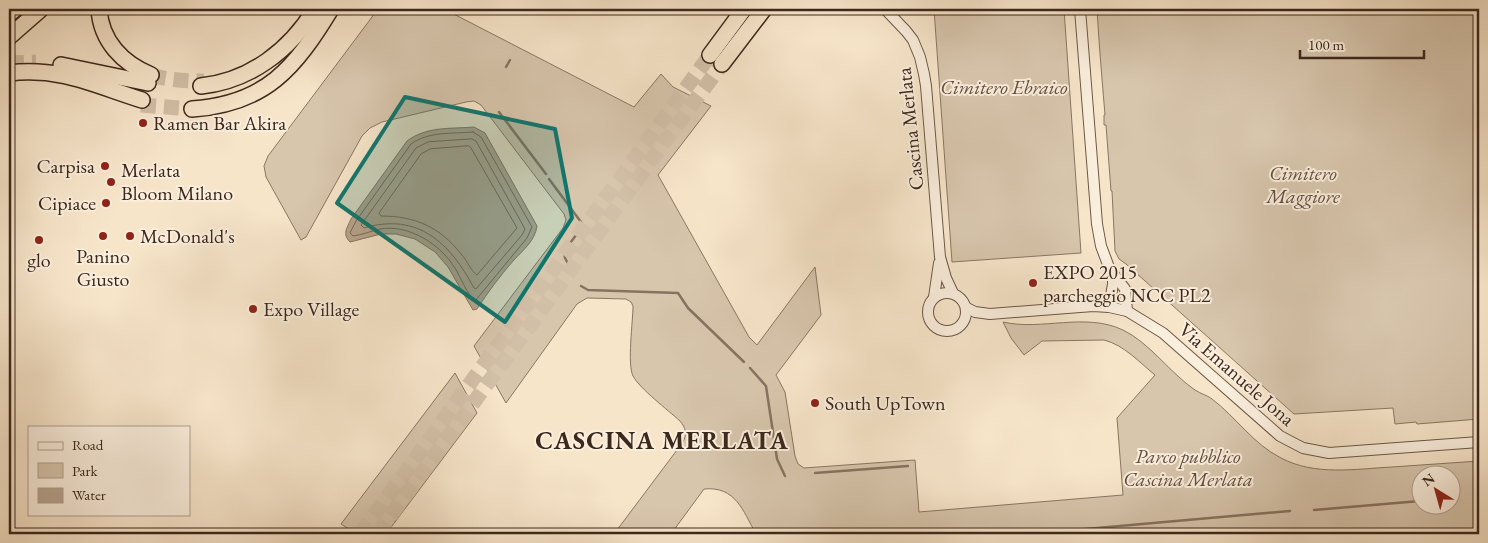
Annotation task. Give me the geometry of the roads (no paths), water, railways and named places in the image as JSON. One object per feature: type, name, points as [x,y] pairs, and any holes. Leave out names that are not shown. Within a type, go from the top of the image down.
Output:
[{"type":"highway","points":[[9,14],[14,9]]},
{"type":"highway","points":[[9,36],[41,9]]},
{"type":"highway","points":[[36,62],[149,79],[126,62],[112,46],[103,30],[99,9]]},
{"type":"highway","points":[[202,84],[245,74],[270,60],[295,37],[315,9]]},
{"type":"highway","points":[[192,109],[230,103],[253,93],[276,79],[305,50],[331,9]]},
{"type":"highway","points":[[744,9],[716,60],[764,9]]},
{"type":"highway","points":[[9,73],[34,71],[85,80],[141,103],[72,84],[29,81],[9,83]]},
{"type":"street","name":"Cascina Merlata","points":[[885,9],[906,31],[917,48],[922,66],[926,86],[940,257],[946,278],[954,293]]},
{"type":"street","points":[[1080,9],[1096,224],[1101,246],[1111,271],[1113,284],[1109,307]]},
{"type":"street","name":"Cascina Merlata","points":[[934,297],[940,257]]},
{"type":"street","points":[[1111,271],[1125,289],[1126,311]]},
{"type":"street","points":[[954,293],[964,302],[967,308],[967,315],[964,322],[958,328],[952,331],[944,331],[937,328],[931,322],[928,315],[928,306],[938,294],[954,293]]},
{"type":"street","name":"Via Emanuele Jona","points":[[990,314],[1093,306],[1126,311],[1163,333],[1274,431],[1296,446],[1314,451],[1341,453],[1479,442]]},
{"type":"street","points":[[967,308],[975,312],[990,314]]},
{"type":"street","points":[[964,322],[990,314]]},
{"type":"water","points":[[474,127],[485,133],[537,226],[534,236],[528,245],[503,272],[477,309],[473,310],[448,267],[435,252],[415,239],[396,234],[381,234],[350,242],[346,234],[351,219],[407,141],[415,136],[431,131]]},
{"type":"waterway","points":[[506,67],[510,60]]},
{"type":"waterway","points":[[499,112],[546,174]]},
{"type":"waterway","points":[[549,179],[581,222],[580,230],[564,251],[565,258],[573,273]]},
{"type":"waterway","points":[[581,286],[588,290],[678,293],[688,308],[744,362]]},
{"type":"waterway","points":[[750,368],[766,386],[777,459],[785,476]]},
{"type":"waterway","points":[[815,473],[908,466]]},
{"type":"waterway","points":[[1314,510],[1410,502]]},
{"type":"waterway","points":[[1029,534],[1290,511]]},
{"type":"tunnel","points":[[360,534],[710,55]]},
{"type":"tunnel","points":[[9,63],[36,62]]},
{"type":"tunnel","points":[[377,534],[722,64]]},
{"type":"tunnel","points":[[151,75],[177,80],[204,81]]},
{"type":"tunnel","points":[[141,105],[192,109]]},
{"type":"place","name":"Ramen Bar Akira","points":[[143,123]]},
{"type":"place","name":"Carpisa","points":[[105,166]]},
{"type":"place","name":"Merlata Bloom Milano","points":[[111,182]]},
{"type":"place","name":"Cipiace","points":[[106,203]]},
{"type":"place","name":"Panino Giusto","points":[[103,236]]},
{"type":"place","name":"McDonald's","points":[[130,236]]},
{"type":"place","name":"glo","points":[[39,240]]},
{"type":"place","name":"EXPO 2015 parcheggio NCC PL2","points":[[1033,283]]},
{"type":"place","name":"Expo Village","points":[[253,309]]},
{"type":"place","name":"South UpTown","points":[[815,403]]},
{"type":"district","name":"CASCINA MERLATA","points":[[662,440]]},
{"type":"park label","name":"Cimitero Ebraico","points":[[1004,87]]},
{"type":"park label","name":"Cimitero Maggiore","points":[[1303,184]]},
{"type":"park label","name":"Parco pubblico Cascina Merlata","points":[[1188,468]]}]
